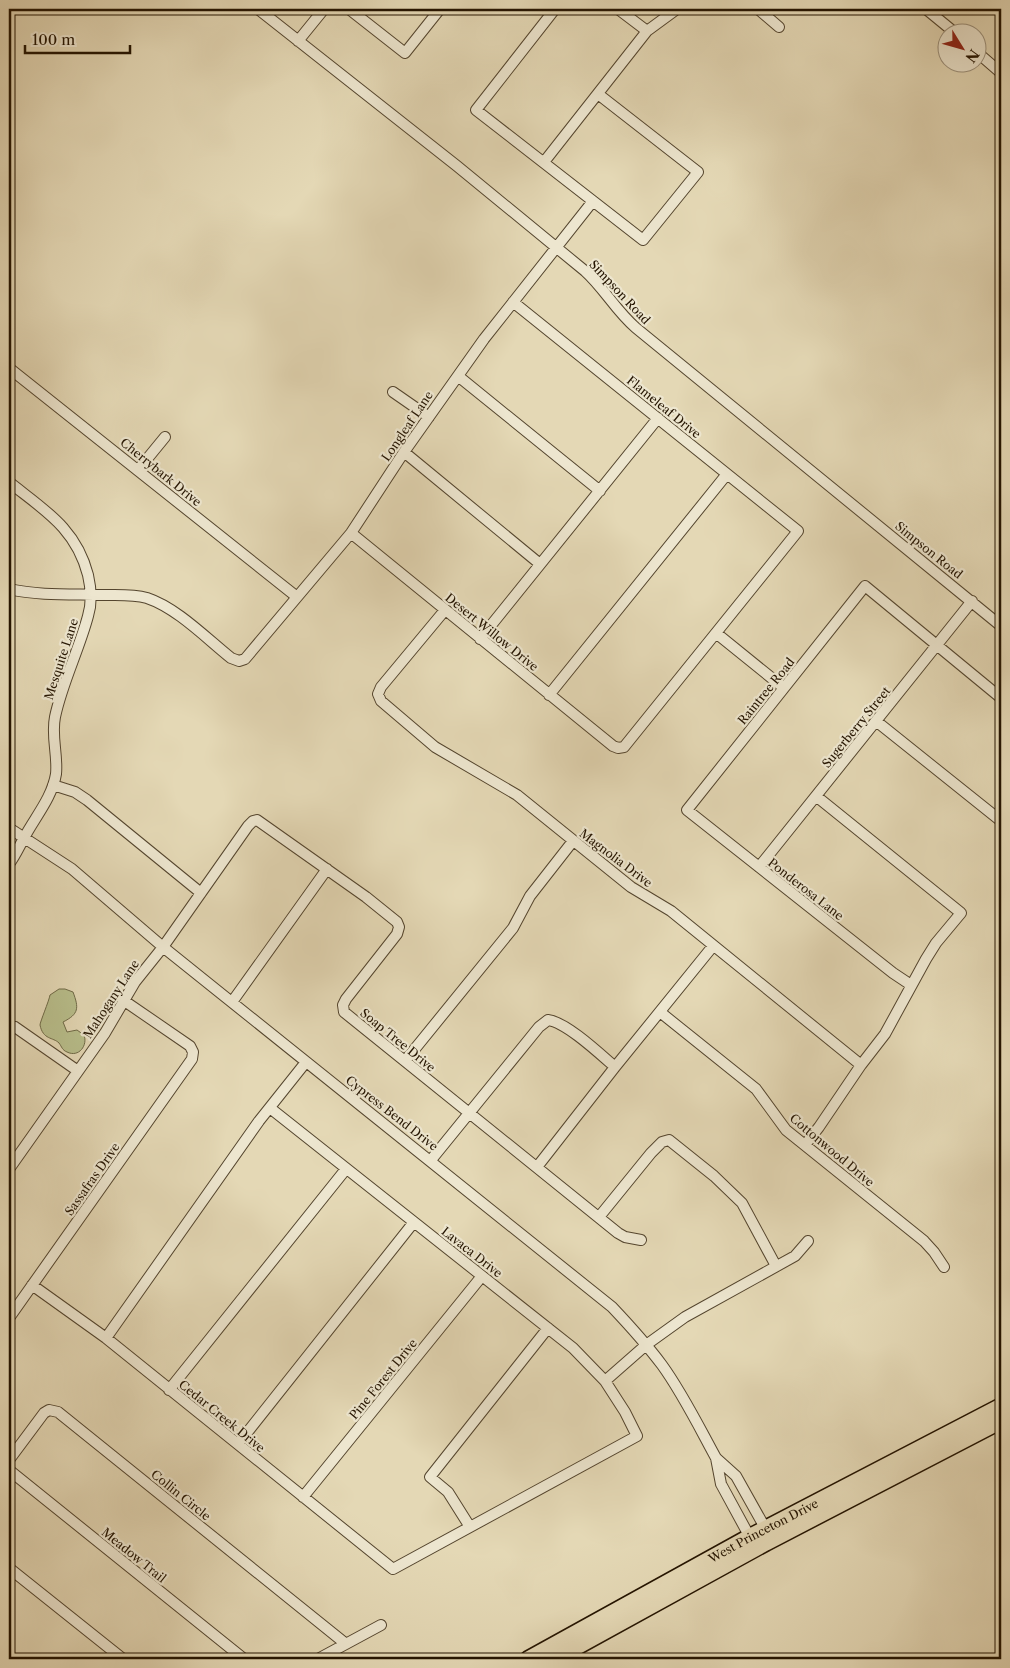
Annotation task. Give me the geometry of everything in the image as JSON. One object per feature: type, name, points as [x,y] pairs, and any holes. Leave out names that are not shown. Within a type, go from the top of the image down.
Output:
[{"type":"highway","name":"West Princeton Drive","points":[[555,1659],[753,1543],[1001,1406]]},
{"type":"highway","name":"West Princeton Drive","points":[[769,1534],[1001,1420]]},
{"type":"highway","name":"West Princeton Drive","points":[[528,1659],[753,1543]]},
{"type":"street","name":"Simpson Road","points":[[258,9],[597,282],[620,312],[636,328],[1001,626]]},
{"type":"street","points":[[298,41],[324,9]]},
{"type":"street","points":[[349,9],[405,53],[440,9]]},
{"type":"street","points":[[556,9],[476,110],[643,240],[698,172],[598,94]]},
{"type":"street","points":[[618,9],[647,31]]},
{"type":"street","points":[[544,162],[647,31],[677,9]]},
{"type":"street","points":[[758,9],[779,26]]},
{"type":"street","points":[[926,9],[942,22]]},
{"type":"street","points":[[988,62],[1001,73]]},
{"type":"street","name":"Longleaf Lane","points":[[91,594],[128,595],[145,598],[160,604],[176,613],[231,658],[239,661],[246,659],[351,533],[404,452],[458,376],[513,302],[593,201]]},
{"type":"street","name":"Flameleaf Drive","points":[[513,302],[798,531],[716,634]]},
{"type":"street","name":"Cherrybark Drive","points":[[9,368],[298,597]]},
{"type":"street","points":[[458,376],[600,490]]},
{"type":"street","points":[[393,392],[429,416]]},
{"type":"street","points":[[480,639],[658,418]]},
{"type":"street","points":[[138,470],[165,437]]},
{"type":"street","points":[[404,452],[540,564]]},
{"type":"street","points":[[549,695],[727,474]]},
{"type":"street","name":"Mesquite Lane","points":[[9,482],[55,518],[68,532],[86,567],[91,594],[89,614],[55,719],[56,773],[53,785],[44,807],[9,864]]},
{"type":"street","name":"Desert Willow Drive","points":[[351,533],[549,695],[618,748],[624,747],[716,634]]},
{"type":"street","name":"Raintree Road","points":[[687,810],[866,586],[937,645]]},
{"type":"street","points":[[9,589],[27,593],[91,594]]},
{"type":"street","name":"Sugerberry Street","points":[[759,867],[972,601]]},
{"type":"street","name":"Magnolia Drive","points":[[445,610],[381,688],[378,694],[381,700],[435,746],[517,795],[631,887],[671,911],[861,1065]]},
{"type":"street","name":"Simpson Road","points":[[986,613],[1001,621]]},
{"type":"street","points":[[716,634],[784,688]]},
{"type":"street","points":[[937,645],[1001,698]]},
{"type":"street","points":[[876,721],[1001,822]]},
{"type":"street","points":[[53,785],[75,792],[87,800],[200,893]]},
{"type":"street","points":[[805,1145],[892,1023],[911,985],[936,943],[961,913],[816,796]]},
{"type":"street","name":"Ponderosa Lane","points":[[687,810],[893,973],[911,985]]},
{"type":"street","name":"Mahogany Lane","points":[[9,1169],[109,1026],[134,982],[163,947],[253,820]]},
{"type":"street","name":"Soap Tree Drive","points":[[253,820],[260,822],[327,869],[397,922],[399,927],[394,939],[346,999],[342,1009],[349,1017],[625,1237],[641,1240]]},
{"type":"street","name":"Cypress Bend Drive","points":[[9,828],[72,869],[163,947],[431,1160],[600,1297],[624,1319],[662,1366],[684,1400],[716,1458],[721,1484],[753,1543]]},
{"type":"street","points":[[405,1061],[513,928],[530,896],[573,841]]},
{"type":"street","points":[[232,1002],[327,869]]},
{"type":"street","points":[[537,1168],[615,1067],[713,946]]},
{"type":"street","name":"Sassafras Drive","points":[[9,1318],[192,1059],[193,1052],[190,1046],[124,1000]]},
{"type":"street","name":"Cottonwood Drive","points":[[660,1012],[756,1089],[786,1130],[924,1241],[944,1268]]},
{"type":"street","points":[[431,1160],[539,1026],[548,1020],[555,1021],[566,1027],[615,1067]]},
{"type":"street","points":[[9,1026],[15,1027],[78,1071]]},
{"type":"street","points":[[106,1338],[270,1108],[306,1062]]},
{"type":"street","name":"Lavaca Drive","points":[[270,1108],[573,1348],[604,1381],[625,1412],[637,1436],[470,1527]]},
{"type":"street","points":[[599,1217],[651,1153],[662,1142],[669,1140],[714,1176],[742,1202],[776,1266]]},
{"type":"street","points":[[169,1390],[346,1169]]},
{"type":"street","points":[[238,1444],[414,1222]]},
{"type":"street","points":[[604,1381],[646,1345],[685,1317],[795,1256],[808,1241]]},
{"type":"street","name":"Pine Forest Drive","points":[[303,1497],[482,1276]]},
{"type":"street","name":"Cedar Creek Drive","points":[[32,1285],[106,1338],[393,1569],[470,1527]]},
{"type":"street","points":[[470,1527],[448,1492],[430,1477],[548,1328]]},
{"type":"street","name":"Collin Circle","points":[[9,1460],[44,1413],[49,1410],[58,1412],[346,1644]]},
{"type":"street","name":"Cypress Bend Drive","points":[[716,1458],[736,1476],[769,1534]]},
{"type":"street","name":"Meadow Trail","points":[[9,1470],[244,1659]]},
{"type":"street","points":[[9,1568],[123,1659]]},
{"type":"street","points":[[318,1659],[381,1625]]},
{"type":"green space","points":[[59,989],[73,992],[77,1006],[75,1013],[63,1022],[67,1032],[77,1030],[84,1035],[85,1043],[79,1052],[71,1053],[65,1051],[57,1041],[46,1036],[41,1030],[40,1025],[50,995]]}]
